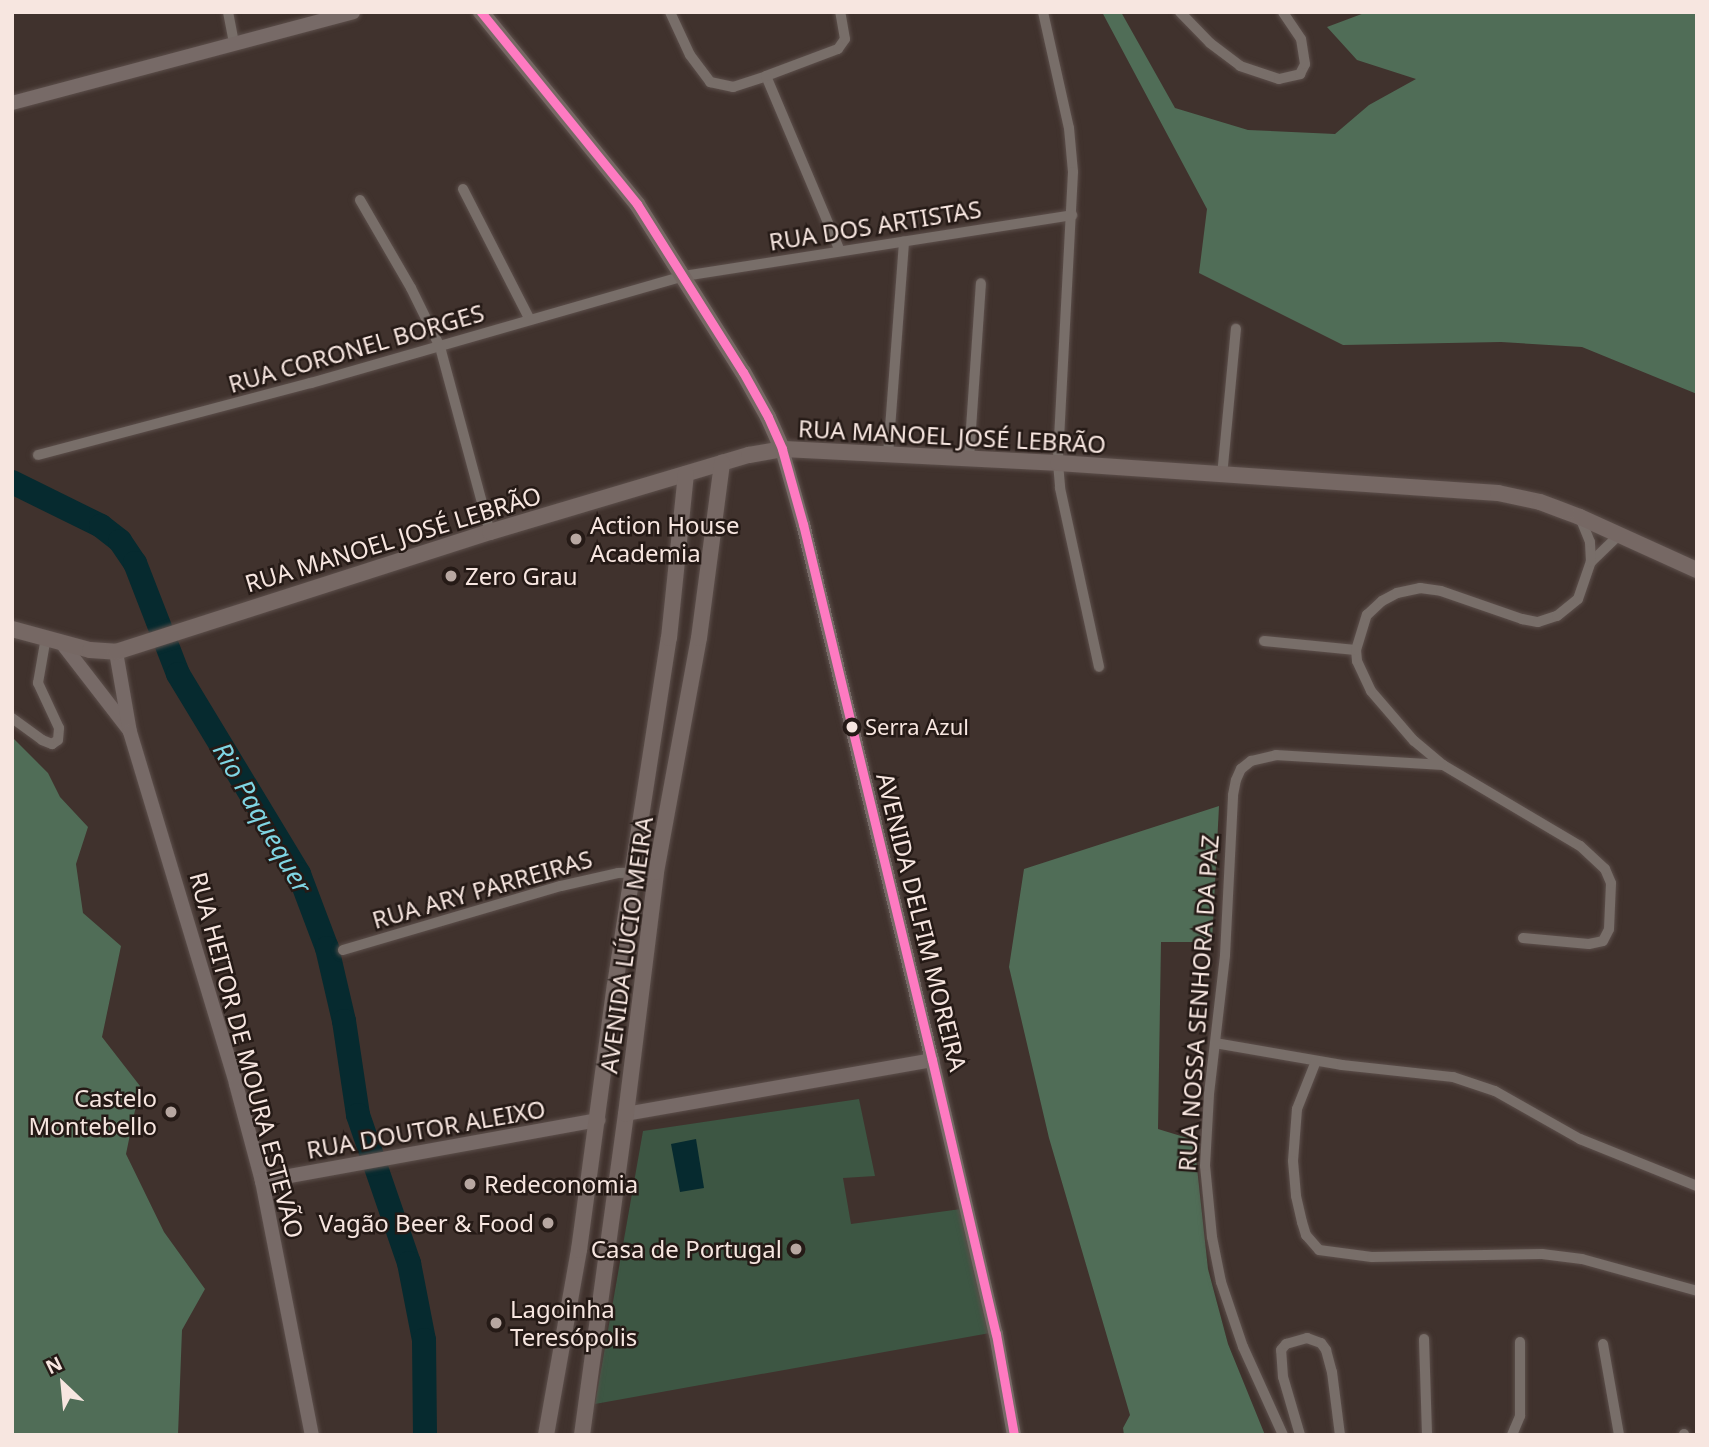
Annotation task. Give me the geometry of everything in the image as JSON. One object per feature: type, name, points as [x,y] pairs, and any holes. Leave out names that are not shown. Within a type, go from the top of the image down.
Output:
[{"type":"main road","points":[[12,103],[353,12]]},
{"type":"main road","name":"AVENIDA DELFIM MOREIRA","points":[[481,12],[637,204],[684,276],[768,417],[782,449],[803,524],[932,1060],[996,1334],[1014,1435]]},
{"type":"main road","name":"RUA MANOEL JOSÉ LEBRÃO","points":[[116,652],[490,532],[722,463],[782,449],[1058,463],[1498,493],[1540,502],[1580,517],[1697,570]]},
{"type":"main road","name":"AVENIDA LÚCIO MEIRA","points":[[582,1435],[656,873],[699,638],[722,463]]},
{"type":"main road","name":"AVENIDA LÚCIO MEIRA","points":[[547,1435],[598,1120],[669,638],[686,474]]},
{"type":"main road","points":[[12,629],[90,650],[116,652]]},
{"type":"main road","points":[[669,638],[699,638]]},
{"type":"main road","name":"RUA HEITOR DE MOURA ESTEVÃO","points":[[54,639],[130,732]]},
{"type":"main road","name":"RUA HEITOR DE MOURA ESTEVÃO","points":[[116,652],[130,732],[199,955],[262,1181],[312,1435]]},
{"type":"main road","points":[[626,1114],[932,1060]]},
{"type":"main road","name":"RUA DOUTOR ALEIXO","points":[[262,1181],[598,1120]]},
{"type":"street","points":[[228,12],[233,44]]},
{"type":"street","points":[[670,12],[690,55],[710,82],[733,86],[838,49],[845,39],[841,12]]},
{"type":"street","points":[[1043,12],[1069,128],[1073,173],[1058,463],[1064,516],[1100,667]]},
{"type":"street","points":[[1180,12],[1210,43],[1240,66],[1279,79],[1290,79],[1300,74],[1305,64],[1300,39],[1283,12]]},
{"type":"street","points":[[766,76],[840,251]]},
{"type":"street","points":[[463,189],[530,320]]},
{"type":"street","points":[[360,200],[411,288],[440,347],[490,532]]},
{"type":"street","name":"RUA DOS ARTISTAS","points":[[684,276],[1072,215]]},
{"type":"street","points":[[888,455],[904,242]]},
{"type":"street","name":"RUA CORONEL BORGES","points":[[38,455],[440,347],[684,276]]},
{"type":"street","points":[[969,458],[981,283]]},
{"type":"street","points":[[1223,476],[1237,329]]},
{"type":"street","points":[[1523,939],[1589,944],[1603,941],[1609,929],[1611,883],[1605,869],[1580,846],[1443,765],[1414,741],[1371,691],[1357,661],[1356,650],[1359,633],[1367,615],[1382,601],[1397,593],[1420,588],[1441,591],[1504,615],[1538,622],[1557,616],[1578,599],[1591,562],[1590,542],[1580,517]]},
{"type":"street","points":[[1591,562],[1620,534]]},
{"type":"street","points":[[12,718],[42,740],[52,744],[58,740],[59,729],[38,683],[54,639]]},
{"type":"street","points":[[1264,641],[1356,650]]},
{"type":"street","name":"RUA NOSSA SENHORA DA PAZ","points":[[1283,1435],[1243,1347],[1221,1282],[1212,1237],[1205,1166],[1209,1094],[1224,955],[1233,796],[1241,769],[1263,756],[1443,765]]},
{"type":"street","name":"RUA ARY PARREIRAS","points":[[343,950],[561,886],[633,872],[656,873]]},
{"type":"street","points":[[1215,1043],[1316,1061],[1453,1077],[1475,1083],[1580,1139],[1697,1186]]},
{"type":"street","points":[[1316,1061],[1297,1109],[1293,1161],[1296,1196],[1302,1222],[1307,1235],[1319,1250],[1372,1257],[1542,1254],[1609,1266],[1697,1291]]},
{"type":"street","points":[[1300,1435],[1283,1377],[1281,1350],[1286,1344],[1307,1338],[1321,1343],[1330,1362],[1340,1435]]},
{"type":"street","points":[[1424,1339],[1427,1435]]},
{"type":"street","points":[[1512,1435],[1520,1416],[1520,1342]]},
{"type":"street","points":[[1603,1344],[1619,1435]]},
{"type":"green space","points":[[1102,12],[1121,12],[1175,108],[1248,130],[1335,134],[1369,105],[1416,79],[1357,60],[1327,27],[1367,12],[1697,12],[1697,394],[1582,347],[1501,342],[1343,345],[1199,273],[1207,209]]},
{"type":"green space","points":[[12,737],[48,773],[60,797],[88,827],[76,864],[83,913],[121,946],[102,1037],[140,1086],[126,1154],[164,1232],[205,1289],[182,1330],[178,1435],[12,1435]]},
{"type":"green space","points":[[1219,806],[1212,942],[1161,942],[1158,1129],[1194,1140],[1208,1269],[1228,1344],[1265,1435],[1124,1435],[1123,1428],[1130,1415],[1049,1138],[1009,967],[1024,869]]},
{"type":"green space","name":"Casa de Portugal","points":[[859,1099],[875,1176],[843,1178],[851,1224],[961,1209],[990,1333],[595,1404],[643,1131]]},
{"type":"water","points":[[696,1139],[704,1188],[680,1192],[671,1144]]},
{"type":"waterway","name":"Rio Paquequer","points":[[12,482],[101,526],[120,541],[135,563],[178,674],[299,874],[327,948],[344,1021],[358,1115],[409,1263],[424,1340],[425,1435]]},
{"type":"transit line","points":[[481,12],[637,204],[743,372],[782,449],[803,524],[932,1060],[996,1334],[1014,1435]]},
{"type":"place","name":"Action House Academia","points":[[576,539]]},
{"type":"place","name":"Zero Grau","points":[[451,576]]},
{"type":"place","name":"Serra Azul","points":[[852,727]]},
{"type":"place","name":"Castelo Montebello","points":[[171,1112]]},
{"type":"place","name":"Redeconomia","points":[[470,1184]]},
{"type":"place","name":"Vagão Beer & Food","points":[[548,1223]]},
{"type":"place","name":"Casa de Portugal","points":[[796,1249]]},
{"type":"place","name":"Lagoinha Teresópolis","points":[[496,1323]]}]
